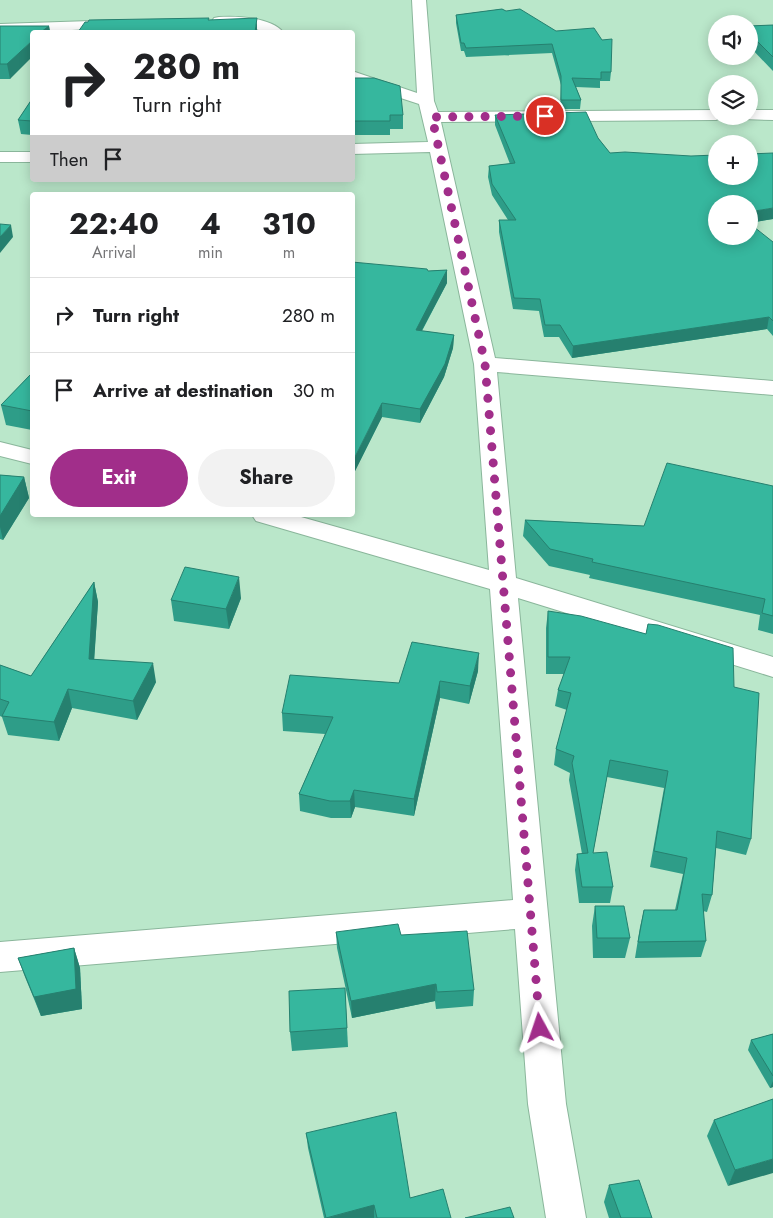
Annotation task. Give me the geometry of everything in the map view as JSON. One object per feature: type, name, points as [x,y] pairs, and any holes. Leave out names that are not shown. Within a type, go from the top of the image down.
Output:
[{"type":"street","points":[[419,0],[429,109],[485,364],[547,1104],[566,1218]]},
{"type":"street","points":[[204,21],[244,20],[258,23],[271,30]]},
{"type":"street","points":[[0,29],[139,24]]},
{"type":"street","points":[[355,77],[429,109],[708,115]]},
{"type":"street","points":[[758,115],[773,115]]},
{"type":"street","points":[[355,149],[438,147]]},
{"type":"street","points":[[0,158],[30,157]]},
{"type":"street","points":[[485,364],[773,388]]},
{"type":"street","points":[[0,449],[30,456]]},
{"type":"street","points":[[271,517],[502,583],[773,667]]},
{"type":"street","points":[[0,956],[531,913]]},
{"type":"building","points":[[502,9],[506,11],[520,9],[556,31],[594,28],[602,40],[612,39],[611,72],[601,72],[601,79],[572,78],[581,100],[561,100],[561,76],[552,44],[466,48],[464,43],[461,43],[456,15]]},
{"type":"building","points":[[257,18],[255,30],[79,30],[85,22],[89,20]]},
{"type":"building","points":[[773,25],[773,57],[758,42],[758,26]]},
{"type":"building","points":[[0,26],[49,26],[44,30],[30,30],[30,43],[7,64],[0,64]]},
{"type":"building","points":[[355,78],[374,78],[400,86],[403,115],[390,115],[390,121],[355,121]]},
{"type":"building","points":[[30,102],[30,121],[18,120]]},
{"type":"building","points":[[586,112],[598,138],[610,153],[708,155],[708,185],[758,185],[758,154],[773,153],[773,208],[758,210],[758,195],[708,195],[708,245],[758,245],[758,230],[773,242],[773,321],[769,317],[573,346],[560,325],[545,325],[540,299],[514,298],[499,220],[516,220],[492,184],[489,166],[515,163],[495,115]]},
{"type":"building","points":[[0,224],[11,225],[0,237]]},
{"type":"building","points":[[355,262],[427,269],[428,271],[447,270],[416,330],[454,335],[445,364],[420,409],[382,403],[355,457]]},
{"type":"building","points":[[30,375],[30,411],[1,405]]},
{"type":"building","points":[[667,463],[773,486],[773,616],[762,613],[765,599],[592,562],[593,559],[550,549],[525,520],[644,526]]},
{"type":"building","points":[[0,475],[24,477],[0,516]]},
{"type":"building","points":[[185,567],[239,577],[226,609],[171,600]]},
{"type":"building","points":[[94,582],[89,659],[153,663],[133,701],[68,689],[54,722],[2,716],[9,702],[0,699],[0,665],[31,676]]},
{"type":"building","points":[[548,611],[581,616],[646,634],[648,624],[658,625],[733,648],[734,687],[759,693],[751,839],[717,831],[712,895],[702,894],[706,941],[638,942],[644,910],[677,910],[687,858],[654,851],[668,771],[610,760],[593,853],[607,852],[613,887],[582,887],[577,854],[588,853],[572,763],[574,756],[556,749],[571,693],[558,690],[570,657],[548,657]]},
{"type":"building","points":[[412,642],[479,653],[470,686],[440,681],[414,799],[354,790],[350,801],[330,801],[299,794],[333,717],[282,713],[290,675],[399,683]]},
{"type":"building","points":[[595,906],[624,906],[630,938],[597,938]]},
{"type":"building","points":[[398,924],[401,935],[467,931],[474,990],[437,992],[436,984],[351,1001],[336,932]]},
{"type":"building","points":[[74,948],[76,989],[34,997],[18,958]]},
{"type":"building","points":[[345,988],[347,1028],[290,1032],[289,991]]},
{"type":"building","points":[[773,1034],[773,1076],[751,1040]]},
{"type":"building","points":[[773,1099],[773,1159],[735,1170],[714,1120]]},
{"type":"building","points":[[396,1112],[410,1198],[443,1189],[451,1218],[377,1218],[374,1205],[326,1218],[306,1133]]},
{"type":"building","points":[[639,1180],[652,1218],[621,1218],[609,1185]]},
{"type":"building","points":[[510,1207],[514,1218],[465,1218]]},
{"type":"route","points":[[540,1028],[485,364],[432,117],[545,116]]}]
